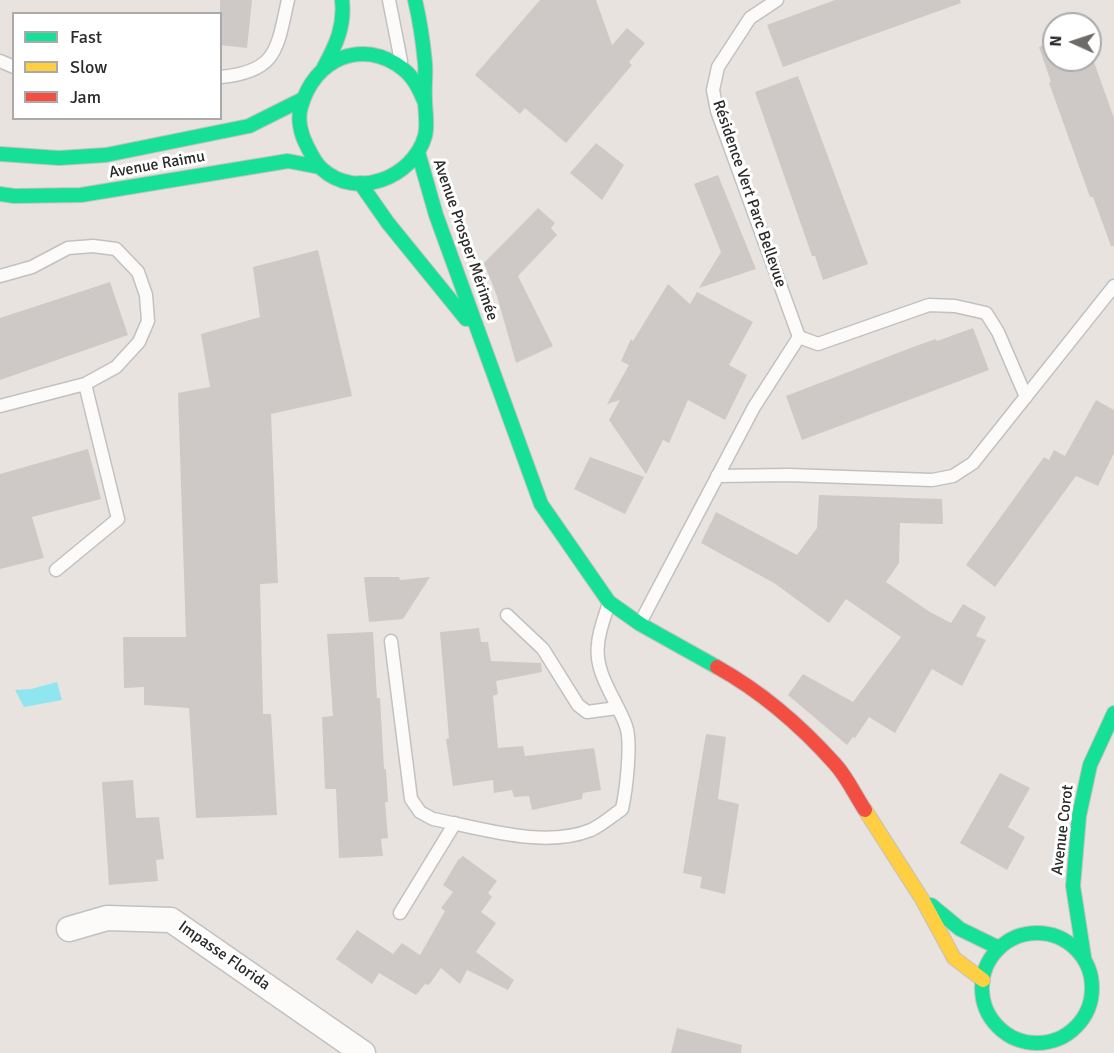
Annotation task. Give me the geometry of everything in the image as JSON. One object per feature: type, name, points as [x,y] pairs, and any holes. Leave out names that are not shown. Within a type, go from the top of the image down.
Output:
[{"type":"street","name":"Avenue Prosper Mérimée","points":[[300,100],[298,124],[304,147],[319,167],[331,175],[345,181],[377,182],[393,176],[407,165],[418,152],[427,120],[425,63],[416,0]]},
{"type":"street","points":[[324,67],[340,39],[345,4]]},
{"type":"street","points":[[300,100],[310,81],[324,67],[339,58],[372,55],[403,68]]},
{"type":"street","name":"Avenue Prosper Mérimée","points":[[403,68],[417,84],[425,104]]},
{"type":"street","name":"Avenue Raimu","points":[[0,154],[59,159],[106,155],[249,126],[300,100]]},
{"type":"street","name":"Avenue Prosper Mérimée","points":[[418,152],[436,215],[541,504],[609,602],[640,624],[737,678],[791,721],[836,765],[922,899],[954,958],[983,980]]},
{"type":"street","name":"Avenue Raimu","points":[[0,194],[14,196],[81,195],[288,161],[319,167]]},
{"type":"street","name":"Avenue Prosper Mérimée","points":[[360,183],[388,223],[482,339]]},
{"type":"street","name":"Avenue Corot","points":[[1084,957],[1073,886],[1079,816],[1090,765],[1114,713]]},
{"type":"street","name":"Avenue Corot","points":[[1059,902],[1073,886]]},
{"type":"street","name":"Avenue Prosper Mérimée","points":[[922,899],[960,929],[999,948]]},
{"type":"street","points":[[1029,933],[1044,917]]},
{"type":"street","name":"Impasse Florida","points":[[69,929],[107,918],[171,920],[363,1053]]},
{"type":"street","points":[[1029,933],[1050,934],[1070,942],[1084,957],[1092,980],[1090,1004],[1078,1026],[1056,1046],[1019,1040],[1002,1030],[990,1016],[984,999],[983,980],[988,962],[999,948],[1014,938],[1029,933]]},
{"type":"street","points":[[1002,1030],[1005,1053]]},
{"type":"lane","points":[[222,77],[259,68],[276,49],[288,0]]},
{"type":"lane","points":[[389,0],[403,68]]},
{"type":"lane","name":"Résidence Vert Parc Bellevue","points":[[777,0],[750,18],[718,67],[714,90],[717,111],[799,337]]},
{"type":"lane","points":[[0,276],[32,267],[68,248],[93,246],[116,249],[138,272],[146,295],[148,321],[139,342],[116,367],[85,384],[0,406]]},
{"type":"lane","points":[[717,476],[932,480],[953,476],[974,463],[1114,286]]},
{"type":"lane","points":[[640,624],[754,407],[799,337],[818,344],[929,305],[955,306],[986,313],[998,332],[1026,397]]},
{"type":"lane","points":[[56,570],[118,519],[85,384]]},
{"type":"lane","points":[[392,641],[411,799],[420,812],[433,819],[525,836],[561,837],[592,830],[622,809],[627,782],[627,728],[602,671],[597,644],[609,602]]},
{"type":"lane","points":[[507,615],[543,649],[578,705],[587,712],[617,708]]},
{"type":"lane","points":[[400,913],[454,823]]},
{"type":"water","points":[[57,682],[62,700],[24,707],[15,690],[31,689]]},
{"type":"building","points":[[220,0],[252,0],[247,48],[222,45],[222,12],[220,12]]},
{"type":"building","points":[[540,0],[596,0],[612,45],[627,28],[645,43],[629,62],[632,65],[566,143],[525,108],[520,114],[475,75]]},
{"type":"building","points":[[835,0],[960,0],[961,3],[783,67],[767,25]]},
{"type":"building","points":[[1048,72],[1098,72],[1114,118],[1114,246],[1111,246],[1093,197],[1090,197],[1049,83],[1051,82]]},
{"type":"building","points":[[798,76],[868,264],[823,280],[815,256],[812,256],[755,92]]},
{"type":"building","points":[[596,143],[624,165],[602,200],[570,173]]},
{"type":"building","points":[[718,175],[756,269],[699,288],[721,252],[694,184]]},
{"type":"building","points":[[538,208],[555,223],[551,228],[557,235],[518,276],[553,346],[516,363],[497,296],[484,263]]},
{"type":"building","points":[[318,250],[352,396],[271,414],[278,583],[260,584],[263,714],[271,714],[277,815],[196,818],[189,708],[144,705],[144,687],[124,688],[123,637],[186,637],[178,393],[210,387],[201,334],[260,317],[253,267]]},
{"type":"building","points":[[110,282],[128,335],[0,380],[0,318]]},
{"type":"building","points":[[668,284],[690,304],[697,292],[753,322],[729,365],[747,375],[725,420],[688,400],[669,443],[663,440],[646,474],[609,420],[620,400],[607,404],[629,365],[621,361],[631,339],[633,341]]},
{"type":"building","points":[[973,328],[989,370],[802,440],[786,396],[913,347]]},
{"type":"building","points":[[1096,400],[1114,410],[1114,453],[1098,486],[1076,476],[995,587],[966,565],[1044,457],[1049,460],[1054,450],[1065,456]]},
{"type":"building","points":[[88,449],[101,499],[32,517],[44,558],[0,569],[0,474]]},
{"type":"building","points":[[590,457],[644,477],[625,514],[574,489]]},
{"type":"building","points":[[819,495],[942,499],[943,524],[900,523],[899,563],[886,582],[930,612],[951,623],[963,604],[986,617],[976,636],[986,640],[962,686],[932,669],[895,733],[869,717],[855,738],[853,737],[847,745],[788,695],[803,674],[853,702],[901,637],[846,599],[829,623],[774,583],[701,543],[716,512],[797,555],[817,528]]},
{"type":"building","points":[[364,577],[399,577],[400,580],[430,577],[403,619],[369,622]]},
{"type":"building","points":[[479,628],[481,642],[488,642],[491,661],[541,663],[542,672],[496,681],[498,694],[493,696],[498,748],[523,746],[525,756],[594,748],[601,790],[583,793],[582,799],[532,810],[529,796],[514,797],[512,790],[494,793],[493,780],[453,786],[446,739],[449,738],[440,632]]},
{"type":"building","points":[[373,632],[377,698],[380,698],[384,769],[386,769],[388,802],[385,802],[388,838],[381,839],[383,856],[339,858],[336,789],[325,789],[322,717],[333,716],[327,634]]},
{"type":"building","points":[[706,734],[726,737],[718,799],[739,804],[725,894],[700,888],[702,877],[683,873]]},
{"type":"building","points":[[1000,773],[1030,788],[1008,827],[1025,837],[1007,870],[960,843]]},
{"type":"building","points":[[133,780],[136,818],[159,817],[164,859],[156,860],[158,881],[109,885],[102,782]]},
{"type":"building","points":[[463,856],[497,881],[488,893],[492,897],[481,912],[496,923],[476,952],[514,980],[508,990],[467,970],[460,984],[441,968],[429,985],[425,984],[416,995],[379,973],[372,984],[336,959],[357,930],[393,954],[402,943],[420,955],[445,911],[441,908],[453,892],[443,885],[458,860]]},
{"type":"building","points":[[677,1028],[742,1045],[741,1053],[671,1053]]},
{"type":"traffic: fast","points":[[324,67],[339,35],[342,0]]},
{"type":"traffic: fast","points":[[415,0],[425,63],[426,127],[419,151],[409,163],[382,180],[351,183],[336,178],[322,169],[305,142],[300,127],[301,107],[307,90],[317,76],[328,65],[356,54],[387,59],[403,69],[419,89],[425,103]]},
{"type":"traffic: fast","points":[[0,154],[59,158],[106,155],[249,126],[301,100]]},
{"type":"traffic: fast","points":[[418,152],[436,215],[541,504],[609,602],[640,624],[717,667]]},
{"type":"traffic: fast","points":[[0,194],[14,196],[81,195],[288,161],[319,167]]},
{"type":"traffic: fast","points":[[360,183],[388,223],[466,319]]},
{"type":"traffic: fast","points":[[1084,957],[1073,886],[1079,816],[1090,765],[1114,713]]},
{"type":"traffic: fast","points":[[931,905],[960,929],[999,948]]},
{"type":"traffic: fast","points":[[1037,933],[1058,937],[1076,949],[1088,967],[1092,988],[1088,1009],[1076,1027],[1058,1039],[1037,1043],[1016,1039],[998,1027],[986,1009],[982,988],[986,967],[998,949],[1016,937],[1037,933]]},
{"type":"traffic: slow","points":[[865,810],[922,899],[954,958],[983,980]]},
{"type":"traffic: jam","points":[[717,667],[765,698],[809,737],[839,769],[865,810]]}]
